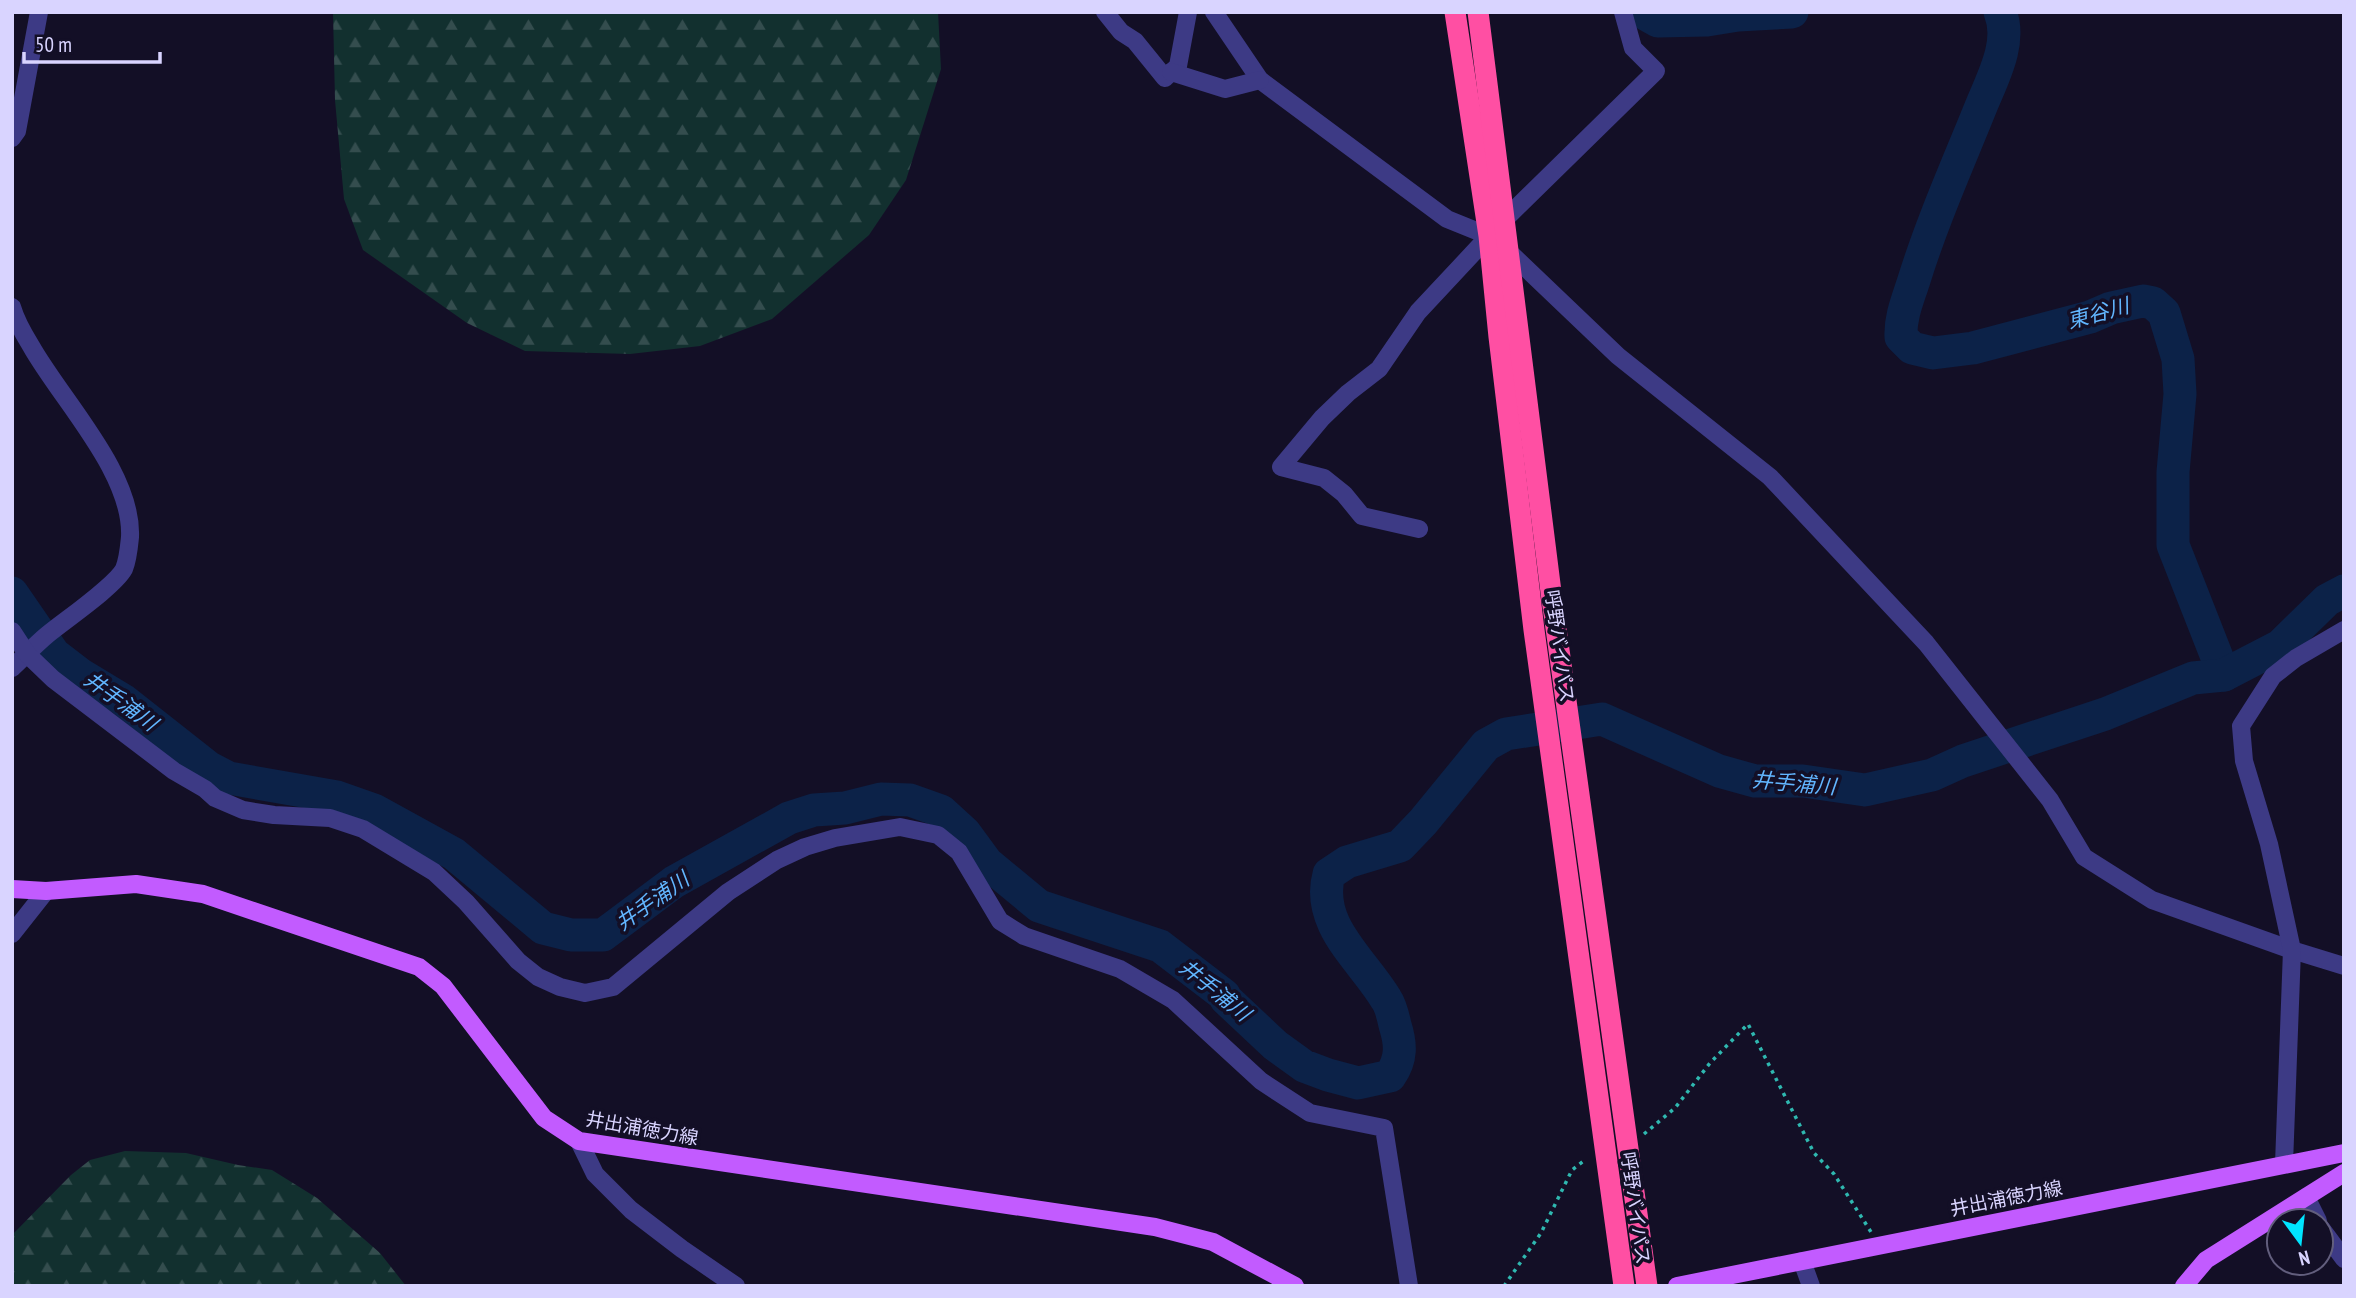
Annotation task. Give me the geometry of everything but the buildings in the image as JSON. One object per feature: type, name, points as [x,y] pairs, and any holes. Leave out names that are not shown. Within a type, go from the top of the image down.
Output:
[{"type":"highway","name":"呼野バイパス","points":[[1455,12],[1489,236],[1534,630],[1556,704]]},
{"type":"highway","name":"呼野バイパス","points":[[1478,12],[1508,251],[1556,704],[1628,1145],[1647,1286]]},
{"type":"highway","name":"呼野バイパス","points":[[1562,747],[1605,1145],[1624,1286]]},
{"type":"main road","name":"井出浦徳力線","points":[[12,889],[46,891],[136,884],[203,894],[419,967],[443,986],[544,1118],[579,1141],[1155,1227],[1213,1242],[1295,1286]]},
{"type":"main road","name":"井出浦徳力線","points":[[1677,1286],[2344,1153]]},
{"type":"main road","points":[[2184,1286],[2206,1260],[2344,1173]]},
{"type":"street","points":[[12,138],[17,131],[39,12]]},
{"type":"street","points":[[1105,12],[1121,32],[1135,41],[1165,78],[1178,66],[1188,12]]},
{"type":"street","points":[[1214,12],[1260,80],[1447,219],[1489,236],[1618,356],[1770,477],[1926,643],[2050,800],[2084,857],[2152,900],[2344,966]]},
{"type":"street","points":[[1504,220],[1656,72],[1633,48],[1623,12]]},
{"type":"street","points":[[1171,72],[1225,89],[1260,80]]},
{"type":"street","points":[[1419,529],[1362,516],[1344,494],[1324,478],[1281,467],[1322,418],[1379,369],[1418,312],[1489,236]]},
{"type":"street","points":[[12,307],[16,320],[46,372],[106,457],[124,493],[130,528],[129,550],[123,570],[12,668]]},
{"type":"street","points":[[2284,1164],[2292,950],[2269,844],[2244,761],[2241,726],[2273,676],[2296,658],[2344,630]]},
{"type":"street","points":[[12,632],[27,654],[64,687],[174,771],[215,797],[243,810],[330,818],[363,829],[434,872],[466,902],[518,961],[538,977],[560,987],[585,993],[613,987],[728,892],[786,856],[835,838],[900,827],[938,835],[959,852],[1000,921],[1024,936],[1120,969],[1173,1000],[1261,1081],[1310,1113],[1384,1128],[1409,1286]]},
{"type":"street","points":[[12,934],[46,891]]},
{"type":"street","points":[[579,1141],[595,1174],[631,1210],[682,1250],[736,1286]]},
{"type":"street","points":[[2306,1197],[2311,1207]]},
{"type":"street","points":[[1802,1261],[1811,1286]]},
{"type":"path","points":[[1628,1145],[1675,1108],[1710,1063],[1748,1024],[1814,1153],[1834,1174],[1878,1245]]},
{"type":"path","points":[[1504,1286],[1541,1233],[1572,1170],[1605,1145]]},
{"type":"green space","points":[[333,12],[938,12],[941,69],[906,180],[869,235],[772,319],[700,346],[630,354],[525,351],[467,323],[363,250],[344,199],[335,100]]},
{"type":"green space","points":[[125,1151],[186,1153],[272,1170],[317,1198],[380,1253],[406,1286],[12,1286],[12,1235],[71,1175],[90,1160]]},
{"type":"waterway","name":"東谷川","points":[[1642,12],[1658,21],[1707,20],[1792,12]]},
{"type":"waterway","name":"東谷川","points":[[2000,12],[2004,36],[1999,62],[1929,237],[1905,308],[1901,337],[1912,348],[1933,353],[1973,348],[2143,301],[2153,303],[2164,313],[2178,359],[2180,394],[2173,472],[2173,545],[2224,675]]},
{"type":"waterway","name":"井手浦川","points":[[12,593],[54,654],[80,674],[123,700],[208,767],[229,778],[337,797],[374,810],[454,854],[543,928],[571,935],[603,935],[674,882],[789,818],[814,810],[845,808],[881,799],[910,800],[941,811],[965,833],[987,863],[1039,906],[1160,946],[1224,995],[1275,1045],[1304,1066],[1358,1083],[1390,1076],[1398,1057],[1398,1039],[1388,1002],[1335,926],[1326,892],[1329,874],[1347,862],[1400,846],[1486,745],[1506,734],[1602,719],[1719,771],[1755,781],[1803,781],[1865,790],[1932,775],[1963,761],[2105,714],[2193,678],[2224,675],[2280,646],[2327,600],[2344,591]]}]
